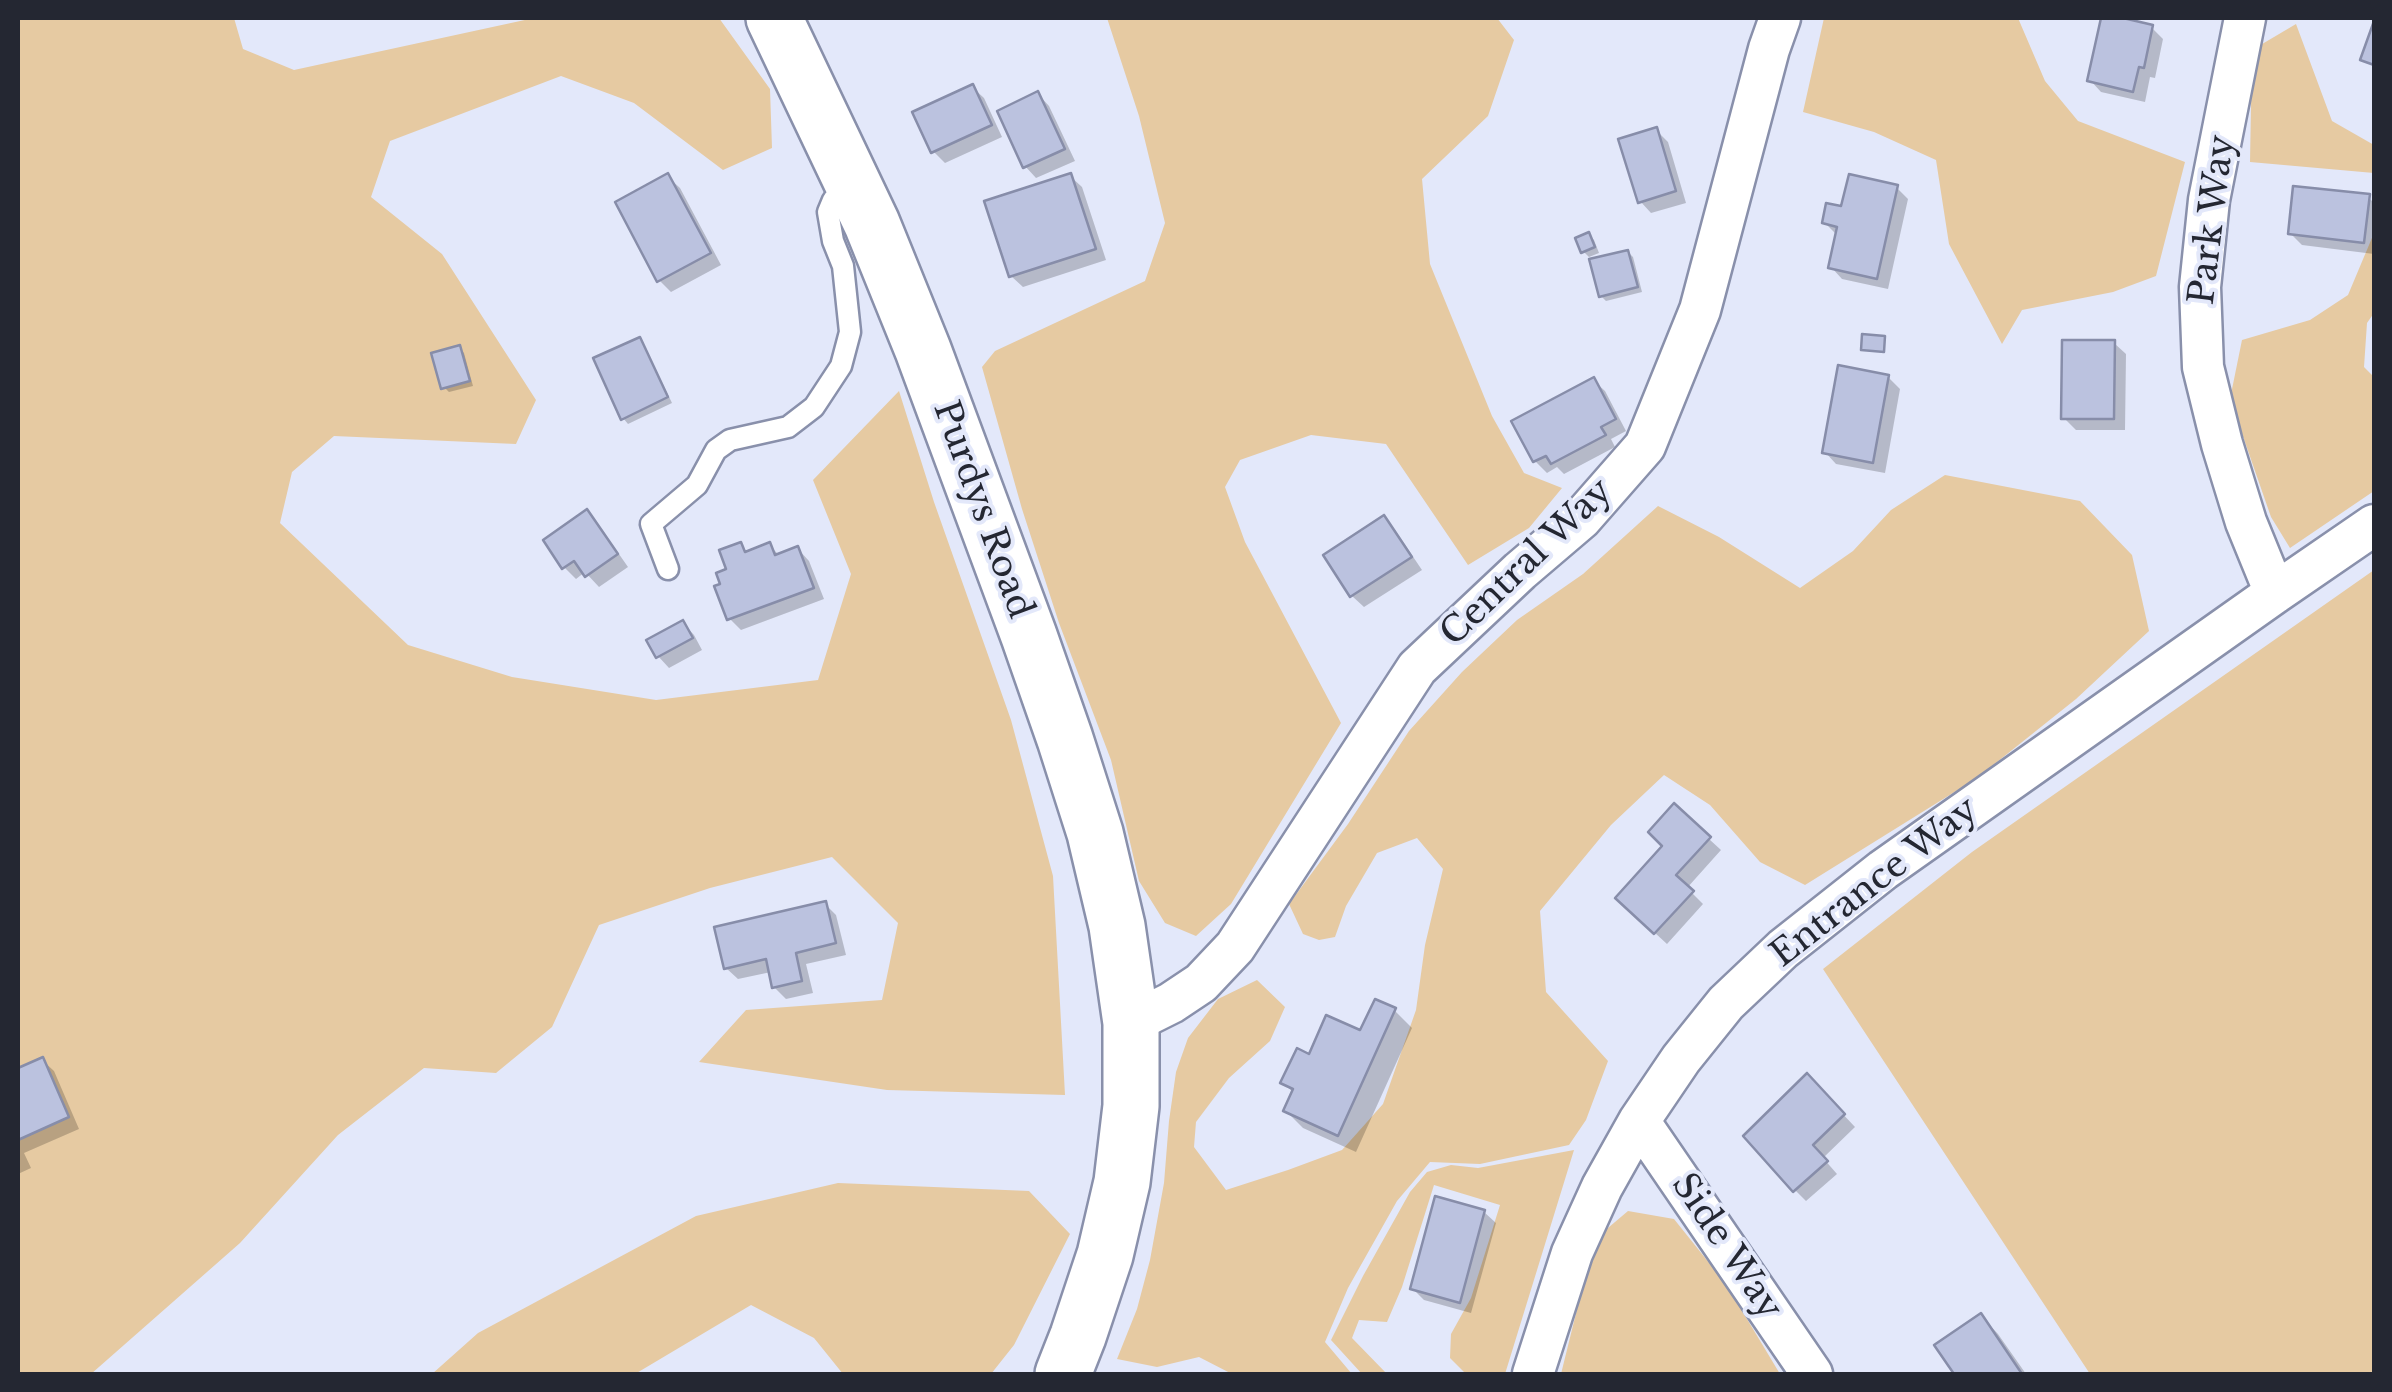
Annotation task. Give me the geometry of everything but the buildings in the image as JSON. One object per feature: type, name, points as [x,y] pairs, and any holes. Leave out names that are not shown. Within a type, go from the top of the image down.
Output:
[{"type":"main road","name":"Purdys Road","points":[[774,18],[855,189],[923,350],[1064,738],[1095,833],[1117,926],[1131,1022],[1131,1106],[1122,1182],[1105,1255],[1063,1374]]},
{"type":"street","name":"Park Way","points":[[2245,18],[2209,200],[2200,288],[2203,366],[2246,522],[2274,593]]},
{"type":"street","name":"Central Way","points":[[1131,1022],[1201,983],[1235,947],[1417,668],[1581,519],[1645,446],[1700,310],[1767,28]]},
{"type":"street","name":"Entrance Way","points":[[1533,1374],[1572,1253],[1602,1186],[1639,1121],[1726,1002],[1883,870],[2374,525]]},
{"type":"street","name":"Side Way","points":[[1639,1121],[1812,1374]]},
{"type":"lane","points":[[668,569],[651,524],[697,485],[716,450],[730,440],[788,427],[814,408],[841,366],[850,332],[843,266],[832,241],[828,212],[833,200],[855,189]]},
{"type":"shaded area","points":[[18,18],[234,18],[243,49],[294,70],[534,18],[719,18],[770,89],[772,148],[723,170],[634,103],[561,76],[390,141],[371,197],[442,254],[536,400],[516,444],[334,436],[292,472],[280,523],[408,645],[512,677],[656,700],[818,680],[851,574],[813,480],[899,391],[1011,720],[1053,876],[1065,1095],[887,1090],[699,1062],[746,1010],[882,1000],[898,923],[832,857],[710,888],[599,925],[552,1027],[496,1073],[424,1068],[338,1135],[240,1243],[91,1374],[18,1374]]},
{"type":"shaded area","points":[[1107,18],[1497,18],[1514,40],[1488,116],[1422,179],[1430,264],[1492,416],[1524,473],[1562,488],[1529,528],[1468,565],[1386,444],[1311,435],[1240,460],[1225,487],[1245,542],[1341,723],[1231,904],[1196,936],[1165,923],[1139,881],[1111,760],[1059,623],[982,367],[995,351],[1145,281],[1165,223],[1139,116]]},
{"type":"shaded area","points":[[1824,18],[2018,18],[2045,81],[2078,121],[2185,162],[2156,276],[2113,292],[2022,310],[2002,344],[1949,244],[1936,160],[1874,132],[1803,112]]},
{"type":"shaded area","points":[[2296,24],[2332,121],[2374,145],[2374,173],[2250,162],[2252,50]]},
{"type":"shaded area","points":[[2374,233],[2374,313],[2367,323],[2364,367],[2374,377],[2374,491],[2290,548],[2271,517],[2230,399],[2242,340],[2310,320],[2348,295]]},
{"type":"shaded area","points":[[1945,475],[2080,501],[2132,555],[2149,631],[2076,699],[1977,778],[1805,885],[1760,862],[1710,805],[1664,775],[1611,825],[1540,911],[1546,992],[1608,1061],[1586,1120],[1569,1145],[1480,1164],[1430,1162],[1397,1201],[1348,1288],[1325,1342],[1352,1374],[1232,1374],[1199,1357],[1157,1367],[1117,1359],[1137,1309],[1150,1260],[1164,1183],[1176,1072],[1188,1038],[1218,999],[1257,980],[1285,1007],[1270,1041],[1229,1078],[1196,1122],[1194,1147],[1226,1190],[1342,1150],[1383,1104],[1416,1010],[1425,945],[1443,869],[1417,838],[1377,853],[1346,906],[1335,937],[1319,940],[1303,934],[1289,904],[1409,731],[1462,672],[1517,620],[1583,574],[1658,506],[1719,537],[1800,588],[1853,551],[1891,510]]},
{"type":"shaded area","points":[[2374,570],[2374,1374],[2090,1374],[1823,969],[1972,852]]},
{"type":"shaded area","points":[[1574,1150],[1505,1374],[1466,1374],[1450,1358],[1451,1334],[1471,1298],[1500,1205],[1434,1185],[1387,1322],[1359,1320],[1352,1338],[1387,1374],[1362,1374],[1331,1340],[1410,1192],[1427,1172],[1451,1165],[1478,1168]]},
{"type":"shaded area","points":[[838,1183],[1029,1191],[1070,1234],[1014,1345],[991,1374],[843,1374],[814,1338],[751,1305],[635,1374],[432,1374],[478,1333],[696,1216]]},
{"type":"shaded area","points":[[1628,1211],[1674,1219],[1726,1284],[1780,1374],[1561,1374],[1585,1277],[1602,1233]]}]
